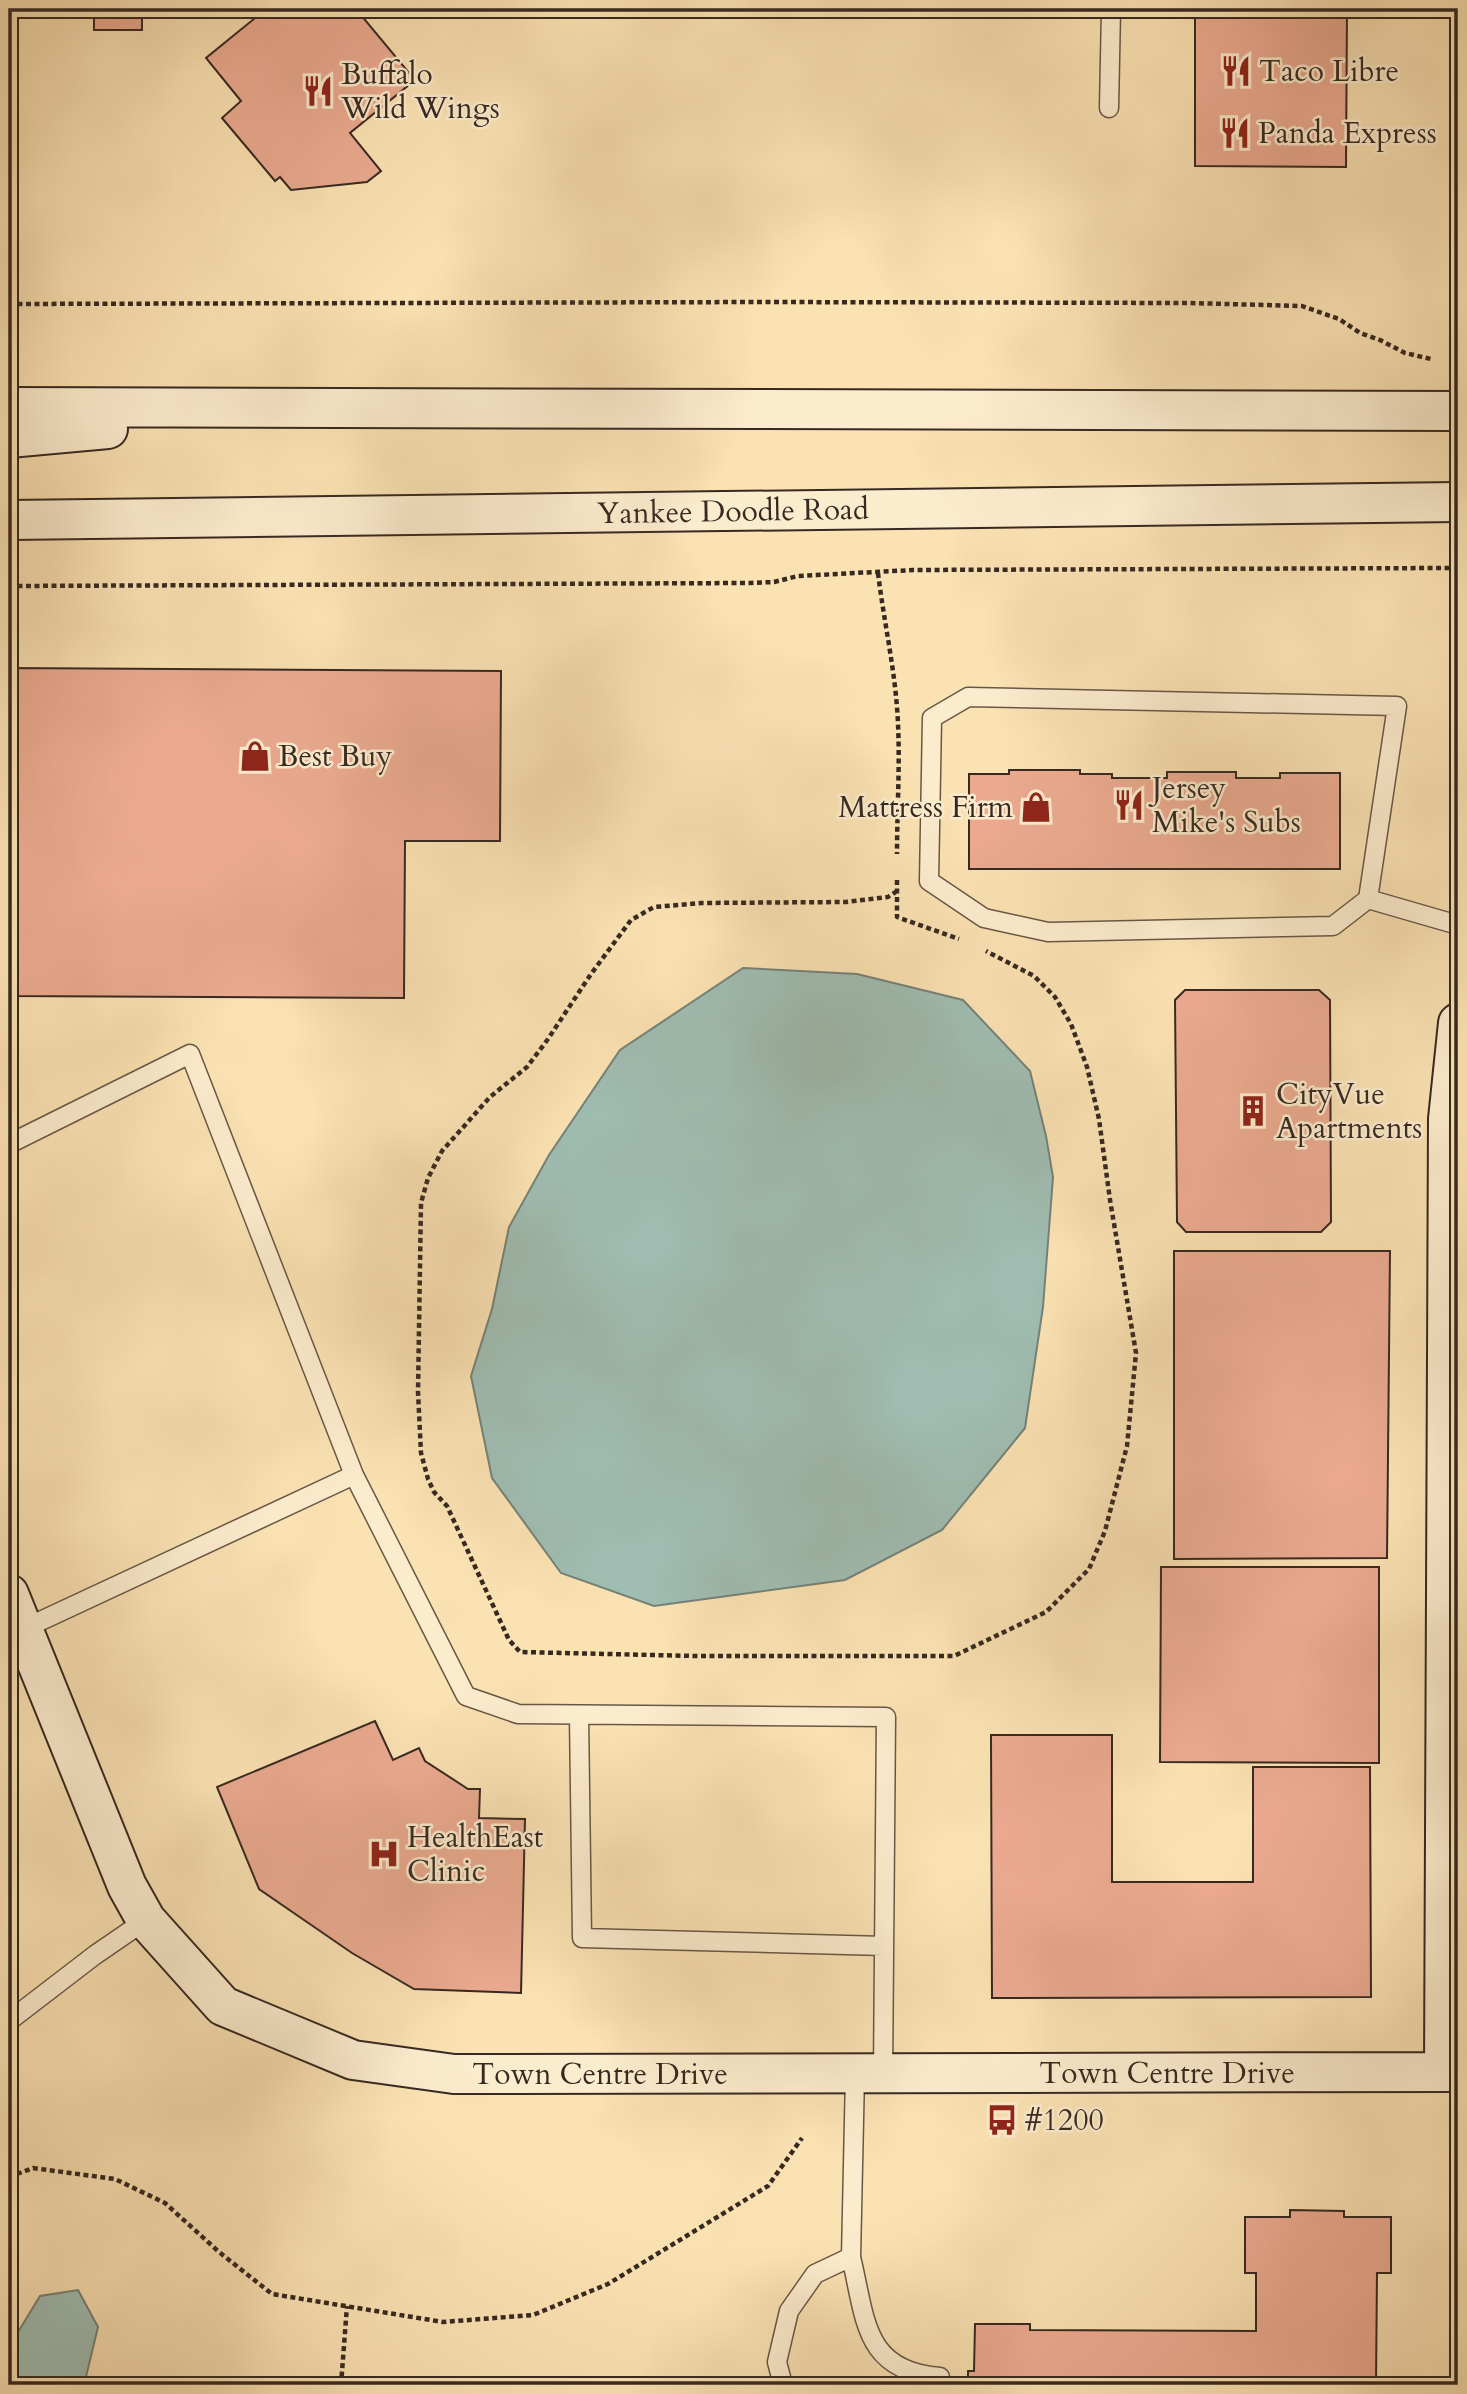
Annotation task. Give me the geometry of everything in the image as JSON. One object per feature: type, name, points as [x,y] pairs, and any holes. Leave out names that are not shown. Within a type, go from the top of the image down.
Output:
[{"type":"main road","points":[[9,407],[1458,411]]},
{"type":"main road","points":[[9,438],[340,408]]},
{"type":"main road","name":"Yankee Doodle Road","points":[[9,520],[1458,502]]},
{"type":"main road","points":[[1451,2072],[1453,1134],[1458,1023]]},
{"type":"main road","name":"Town Centre Drive","points":[[9,1594],[16,1632],[127,1886],[146,1920],[223,2006],[353,2060],[454,2074],[1451,2072]]},
{"type":"lane","points":[[1109,108],[1111,9]]},
{"type":"lane","points":[[968,697],[1397,706],[1368,899],[1333,926],[1048,932],[984,918],[929,881],[933,718],[968,697]]},
{"type":"lane","points":[[1368,899],[1458,925]]},
{"type":"lane","points":[[9,1144],[190,1054],[354,1475],[466,1696],[518,1714],[886,1717],[884,1946],[851,2257],[869,2334],[888,2361],[915,2375],[940,2377]]},
{"type":"lane","points":[[16,1632],[354,1475]]},
{"type":"lane","points":[[579,1715],[582,1938],[884,1946]]},
{"type":"lane","points":[[9,2021],[146,1920]]},
{"type":"lane","points":[[783,2385],[777,2361],[789,2311],[815,2274],[851,2257]]},
{"type":"path","points":[[9,303],[804,302],[1302,306],[1339,319],[1360,333],[1380,340],[1405,354],[1432,359]]},
{"type":"path","points":[[9,586],[750,583],[774,582],[798,576],[913,570],[1448,568]]},
{"type":"path","points":[[878,573],[898,724],[897,863]]},
{"type":"path","points":[[897,877],[897,917],[971,943]]},
{"type":"path","points":[[897,891],[888,897],[846,902],[702,903],[654,907],[631,920],[590,974],[548,1040],[527,1067],[490,1097],[442,1151],[428,1178],[421,1203],[420,1234],[418,1392],[421,1453],[431,1486],[447,1506],[509,1640],[520,1652],[695,1656],[954,1656],[1046,1612],[1089,1569],[1105,1531],[1127,1446],[1136,1353],[1110,1200],[1100,1119],[1087,1067],[1071,1024],[1055,997],[1034,976],[981,948]]},
{"type":"path","points":[[9,2177],[33,2168],[115,2179],[165,2203],[219,2252],[272,2294],[443,2322],[533,2315],[608,2284],[768,2186],[802,2138]]},
{"type":"path","points":[[341,2385],[347,2306]]},
{"type":"water","points":[[743,968],[857,974],[963,1000],[1030,1071],[1053,1177],[1043,1307],[1025,1428],[942,1530],[845,1580],[654,1606],[561,1573],[492,1478],[471,1376],[492,1309],[509,1227],[549,1155],[620,1050]]},
{"type":"water","points":[[78,2290],[98,2327],[84,2385],[9,2385],[9,2347],[40,2296]]},
{"type":"building","points":[[94,9],[142,9],[142,30],[94,30]]},
{"type":"building","name":"Buffalo Wild Wings","points":[[266,9],[356,9],[415,80],[350,133],[381,171],[367,182],[291,190],[280,177],[275,181],[222,118],[241,101],[206,58]]},
{"type":"building","points":[[1195,9],[1347,9],[1346,167],[1195,166]]},
{"type":"building","name":"Best Buy","points":[[9,668],[501,671],[500,841],[405,841],[404,998],[9,996]]},
{"type":"building","points":[[1009,770],[1080,770],[1080,774],[1112,774],[1112,778],[1167,778],[1167,772],[1236,772],[1236,778],[1280,778],[1280,773],[1340,773],[1340,869],[969,869],[969,774],[1009,774]]},
{"type":"building","name":"CityVue Apartments","points":[[1185,990],[1319,990],[1330,1000],[1331,1222],[1321,1232],[1186,1232],[1177,1222],[1175,1000]]},
{"type":"building","points":[[1174,1251],[1390,1251],[1387,1558],[1174,1559]]},
{"type":"building","points":[[1161,1567],[1379,1567],[1379,1763],[1160,1762]]},
{"type":"building","name":"HealthEast Clinic","points":[[375,1721],[393,1760],[419,1748],[425,1761],[468,1789],[480,1789],[479,1818],[525,1819],[521,1993],[414,1989],[352,1953],[259,1889],[217,1787]]},
{"type":"building","points":[[991,1735],[1112,1735],[1112,1882],[1253,1882],[1253,1767],[1370,1767],[1371,1997],[992,1998]]},
{"type":"building","points":[[1290,2210],[1344,2211],[1344,2217],[1391,2217],[1391,2273],[1377,2273],[1376,2385],[968,2385],[968,2371],[974,2371],[975,2324],[1030,2324],[1030,2330],[1256,2331],[1256,2273],[1245,2273],[1245,2217],[1290,2217]]},
{"type":"place","name":"Taco Libre","points":[[1236,71]]},
{"type":"place","name":"Buffalo Wild Wings","points":[[318,91]]},
{"type":"place","name":"Panda Express","points":[[1235,133]]},
{"type":"place","name":"Best Buy","points":[[255,756]]},
{"type":"place","name":"Jersey Mike's Subs","points":[[1129,805]]},
{"type":"place","name":"Mattress Firm","points":[[1036,807]]},
{"type":"place","name":"CityVue Apartments","points":[[1253,1111]]},
{"type":"place","name":"HealthEast Clinic","points":[[384,1854]]},
{"type":"place","name":"#1200","points":[[1002,2120]]}]
